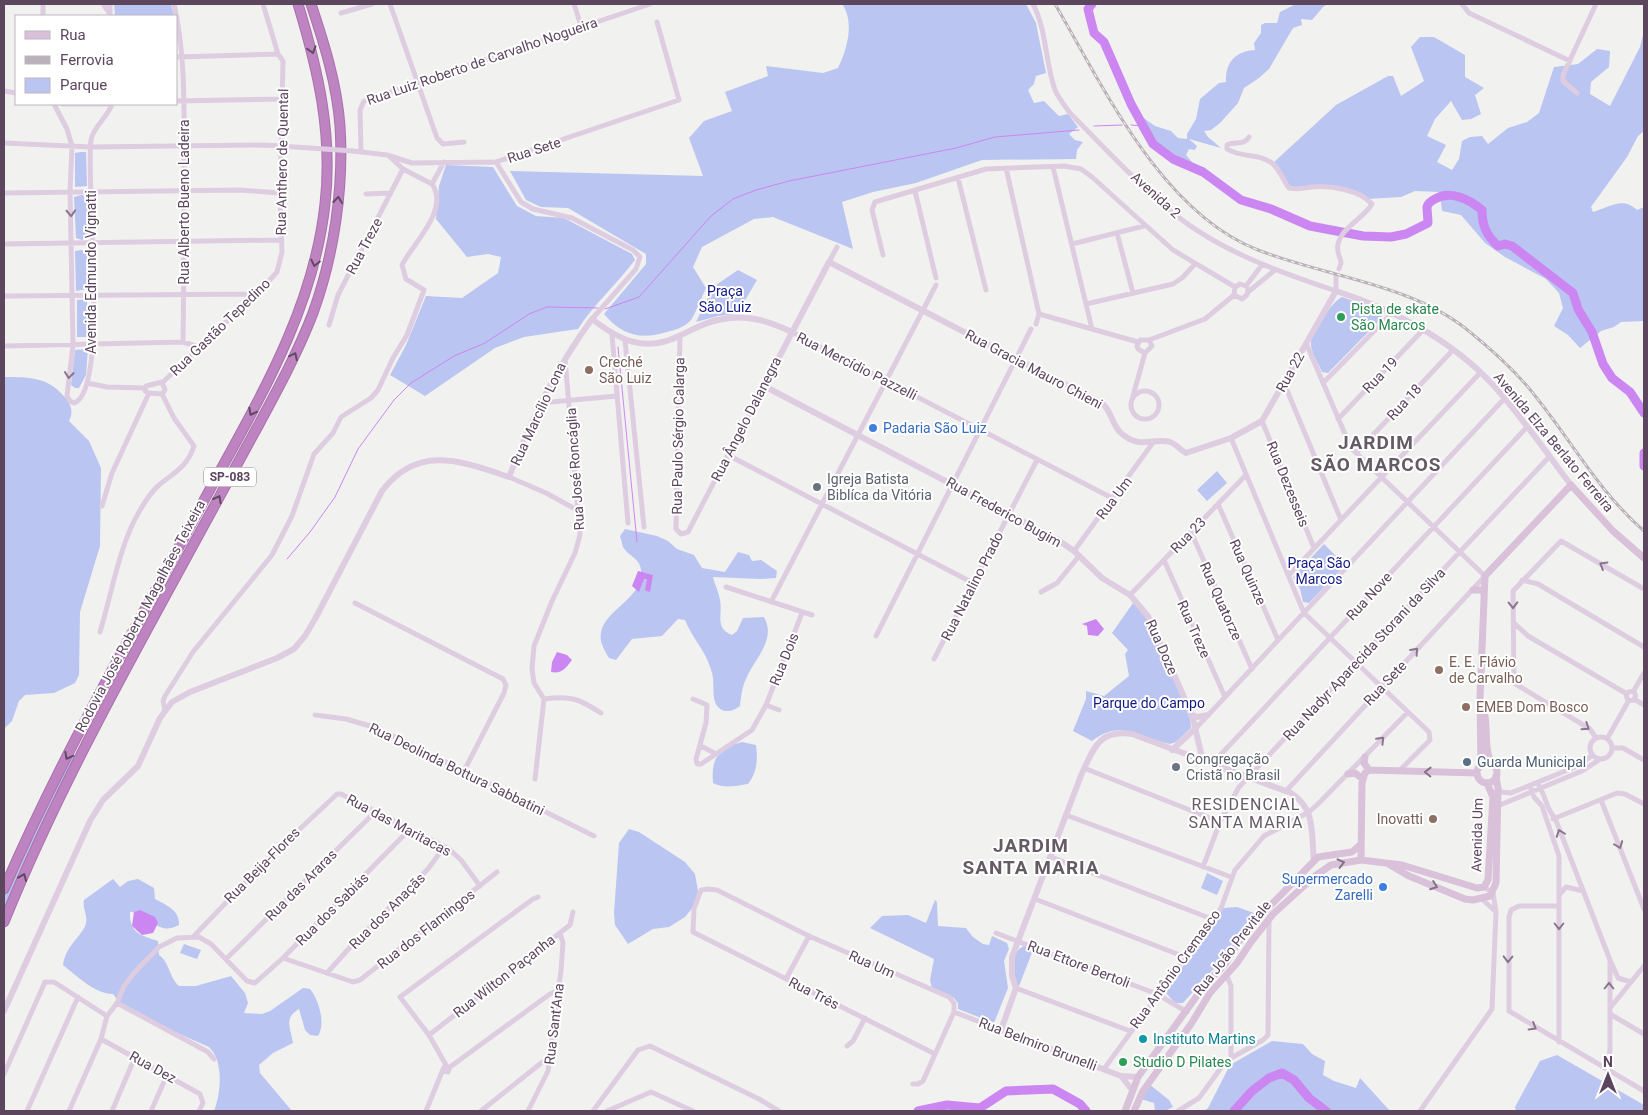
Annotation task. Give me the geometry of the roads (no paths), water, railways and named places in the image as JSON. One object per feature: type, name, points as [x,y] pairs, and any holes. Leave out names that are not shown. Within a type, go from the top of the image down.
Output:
[{"type":"highway","name":"Rodovia José Roberto Magalhães Teixeira","points":[[4,890],[35,819],[279,361],[306,297],[326,203],[328,145],[320,79],[298,4]]},
{"type":"highway","name":"Rodovia José Roberto Magalhães Teixeira","points":[[4,922],[62,791],[279,387],[313,313],[322,285],[339,194],[340,124],[334,85],[311,4]]},
{"type":"main road","name":"Avenida Elza Berlato Ferreira","points":[[1571,485],[1613,531],[1644,558]]},
{"type":"main road","points":[[1477,773],[1481,766],[1480,697],[1485,576],[1571,485]]},
{"type":"main road","points":[[1473,590],[1481,590],[1484,593]]},
{"type":"main road","points":[[1480,697],[1487,720],[1487,753],[1496,776],[1498,788],[1495,807],[1496,883],[1493,893],[1487,898],[1482,899]]},
{"type":"main road","points":[[1365,757],[1364,763],[1369,770]]},
{"type":"main road","points":[[1481,766],[1492,766]]},
{"type":"main road","points":[[1369,770],[1477,773]]},
{"type":"main road","points":[[1361,860],[1363,779],[1369,770]]},
{"type":"main road","points":[[1348,774],[1355,773],[1363,779]]},
{"type":"main road","points":[[1477,773],[1481,781],[1487,783],[1493,781],[1496,776]]},
{"type":"main road","name":"Avenida Um","points":[[1484,887],[1488,880],[1495,807],[1487,783]]},
{"type":"main road","name":"Rua João Previtale","points":[[1124,1111],[1138,1077],[1204,986],[1226,963],[1237,944],[1254,923],[1314,861],[1325,855],[1352,852],[1361,844]]},
{"type":"main road","name":"Rua João Previtale","points":[[1134,1111],[1143,1090],[1191,1024],[1210,992],[1227,976],[1268,920],[1315,876],[1331,865],[1361,860],[1402,865],[1477,888],[1484,887]]},
{"type":"main road","points":[[1314,861],[1315,876]]},
{"type":"main road","name":"Rua João Previtale","points":[[1390,865],[1402,873],[1465,899],[1482,899]]},
{"type":"main road","points":[[1138,1077],[1143,1082],[1143,1090]]},
{"type":"street","points":[[103,4],[110,15]]},
{"type":"street","points":[[110,4],[110,15]]},
{"type":"street","name":"Rua Anthero de Quental","points":[[263,4],[278,54],[283,61],[280,193],[281,260],[277,272]]},
{"type":"street","points":[[341,13],[372,4]]},
{"type":"street","points":[[390,4],[440,142],[446,144],[464,142]]},
{"type":"street","points":[[574,4],[581,26]]},
{"type":"street","name":"Rua Luiz Roberto de Carvalho Nogueira","points":[[361,152],[361,104],[364,101],[650,4]]},
{"type":"street","name":"Avenida 2","points":[[1033,4],[1047,46],[1056,90],[1070,113],[1166,207],[1217,241],[1262,265],[1392,312]]},
{"type":"street","points":[[1462,4],[1463,8],[1469,13],[1570,61]]},
{"type":"street","points":[[1577,93],[1563,78],[1596,4]]},
{"type":"street","name":"Rua Alberto Bueno Ladeira","points":[[178,21],[180,29],[179,57],[184,101],[183,342]]},
{"type":"street","name":"Rua Sete","points":[[4,143],[91,147],[310,148],[388,155],[412,163],[496,162],[679,100],[656,22]]},
{"type":"street","points":[[179,57],[278,54]]},
{"type":"street","points":[[178,101],[283,99]]},
{"type":"street","name":"Avenida Edmundo Vignatti","points":[[55,105],[68,129],[72,146],[70,191],[73,345],[67,394],[68,400],[72,402],[78,401],[88,383],[93,344],[91,147],[94,132],[111,105]]},
{"type":"street","points":[[1249,138],[1243,143],[1227,145],[1227,149],[1273,163],[1289,188],[1300,190],[1313,187],[1338,189],[1368,200],[1372,204],[1344,234],[1337,250],[1341,260],[1339,269]]},
{"type":"street","points":[[165,710],[163,701],[165,696],[193,652],[272,555],[292,516],[314,454],[333,434],[341,417],[371,398],[378,390],[393,358],[403,343],[424,290],[411,284],[404,276],[402,265],[428,228],[436,206],[436,190],[432,184],[403,169],[388,155]]},
{"type":"street","points":[[432,184],[444,162]]},
{"type":"street","name":"Rua Marcílio Lona","points":[[496,162],[521,202],[533,209],[572,218],[633,250],[640,257],[636,269],[592,318],[565,356],[540,403],[509,476]]},
{"type":"street","points":[[1053,167],[1092,329]]},
{"type":"street","points":[[884,255],[872,206],[880,199],[915,191],[986,169],[1053,167],[1081,170],[1097,181],[1144,226],[1173,250],[1235,287]]},
{"type":"street","points":[[1006,168],[1039,314],[1036,324]]},
{"type":"street","name":"Rua Treze","points":[[329,324],[338,295],[403,169]]},
{"type":"street","points":[[958,178],[986,290]]},
{"type":"street","points":[[4,193],[240,190],[280,193]]},
{"type":"street","points":[[915,191],[936,278]]},
{"type":"street","points":[[366,194],[390,193]]},
{"type":"street","points":[[1072,244],[1144,226]]},
{"type":"street","points":[[1117,232],[1133,293]]},
{"type":"street","points":[[4,244],[281,240]]},
{"type":"street","name":"Rua Ângelo Dalanegra","points":[[681,534],[688,532],[838,247]]},
{"type":"street","name":"Rua Gracia Mauro Chieni","points":[[829,262],[1103,404],[1108,408],[1116,428],[1129,439],[1152,444],[1172,443],[1186,453],[1231,438]]},
{"type":"street","points":[[1086,304],[1173,284],[1182,278],[1195,264]]},
{"type":"street","points":[[1246,286],[1262,265]]},
{"type":"street","points":[[1234,295],[1242,299],[1275,270]]},
{"type":"street","name":"Rua Gastão Tepedino","points":[[163,382],[277,272]]},
{"type":"street","points":[[1336,276],[1336,291]]},
{"type":"street","points":[[1235,287],[1240,284],[1246,286]]},
{"type":"street","points":[[771,602],[936,285]]},
{"type":"street","points":[[1246,286],[1248,292]]},
{"type":"street","points":[[1138,342],[1143,338],[1149,340],[1205,319],[1234,295],[1235,287]]},
{"type":"street","name":"Rua 22","points":[[1262,421],[1336,291]]},
{"type":"street","points":[[4,296],[184,293],[255,294]]},
{"type":"street","points":[[1323,383],[1392,312]]},
{"type":"street","name":"Avenida Elza Berlato Ferreira","points":[[1392,312],[1452,351],[1480,373],[1527,427],[1571,485]]},
{"type":"street","points":[[1039,314],[1138,342]]},
{"type":"street","name":"Rua Mercídio Pazzelli","points":[[592,318],[612,335],[625,340],[651,344],[680,336],[702,324],[735,317],[754,318],[770,322],[1112,498]]},
{"type":"street","points":[[1379,326],[1420,329]]},
{"type":"street","points":[[876,636],[916,553],[1032,329]]},
{"type":"street","name":"Rua 19","points":[[1338,419],[1420,329]]},
{"type":"street","points":[[612,335],[628,522]]},
{"type":"street","name":"Rua Paulo Sérgio Calarga","points":[[680,336],[676,529],[681,534]]},
{"type":"street","points":[[625,340],[644,528]]},
{"type":"street","points":[[1133,396],[1146,391],[1155,395],[1159,404],[1157,413],[1149,419],[1136,417],[1131,409],[1133,396],[1144,353],[1150,350],[1149,340]]},
{"type":"street","points":[[4,346],[183,342],[199,347]]},
{"type":"street","points":[[1138,342],[1138,350],[1144,353]]},
{"type":"street","points":[[1306,343],[1346,439],[1356,453],[1485,576]]},
{"type":"street","name":"Rua 18","points":[[1356,453],[1452,351]]},
{"type":"street","name":"Rua José Roncáglia","points":[[544,699],[534,684],[532,669],[534,646],[552,601],[579,544],[579,511],[565,356]]},
{"type":"street","points":[[1289,575],[1480,373]]},
{"type":"street","points":[[102,506],[112,473],[147,391],[163,382],[165,390],[162,394]]},
{"type":"street","points":[[88,383],[162,394]]},
{"type":"street","points":[[1284,383],[1341,520]]},
{"type":"street","name":"Rua Frederico Bugim","points":[[764,386],[1009,513],[1077,554],[1102,578],[1130,595]]},
{"type":"street","points":[[100,632],[130,530],[152,492],[190,458],[194,446],[174,418],[162,394]]},
{"type":"street","points":[[540,403],[617,396]]},
{"type":"street","points":[[1172,750],[1196,728],[1252,669],[1504,399]]},
{"type":"street","points":[[1262,421],[1231,438],[1304,613],[1431,736],[1430,740],[1399,771]]},
{"type":"street","name":"Rua Dezesseis","points":[[1262,421],[1314,548]]},
{"type":"street","name":"Rua Nove","points":[[1212,764],[1527,427]]},
{"type":"street","name":"Rua Um","points":[[1041,592],[1058,583],[1112,498],[1152,444]]},
{"type":"street","points":[[728,455],[973,582]]},
{"type":"street","name":"Rua Nadyr Aparecida Storani da Silva","points":[[1203,867],[1220,822],[1236,793],[1248,778],[1549,457]]},
{"type":"street","points":[[4,1011],[90,820],[103,800],[138,766],[165,710],[172,702],[190,692],[277,658],[294,649],[305,636],[382,491],[394,477],[408,468],[424,462],[455,460],[509,476],[579,511]]},
{"type":"street","name":"Rua Natalino Prado","points":[[934,659],[1037,460]]},
{"type":"street","name":"Rua 23","points":[[1130,595],[1246,475]]},
{"type":"street","name":"Rua Quinze","points":[[1218,504],[1278,640]]},
{"type":"street","name":"Rua Quatorze","points":[[1191,532],[1252,669]]},
{"type":"street","points":[[1596,738],[1590,729],[1514,683],[1513,591],[1533,568],[1561,541],[1644,590]]},
{"type":"street","name":"Rua Treze","points":[[1164,560],[1225,697]]},
{"type":"street","points":[[1533,568],[1538,584]]},
{"type":"street","name":"Rua Sete","points":[[1286,791],[1485,576]]},
{"type":"street","points":[[1522,580],[1538,584],[1644,647]]},
{"type":"street","points":[[726,587],[812,615]]},
{"type":"street","name":"Rua Doze","points":[[1130,595],[1148,616],[1192,715],[1203,761]]},
{"type":"street","points":[[355,603],[503,678],[506,685],[464,771]]},
{"type":"street","name":"Rua Dois","points":[[693,699],[707,705],[706,722],[697,764],[752,730],[766,705],[802,613]]},
{"type":"street","points":[[1513,622],[1528,636],[1630,698],[1644,704]]},
{"type":"street","points":[[1513,640],[1519,636],[1528,636]]},
{"type":"street","points":[[1607,738],[1644,672]]},
{"type":"street","points":[[535,779],[544,699],[562,696],[573,697],[601,713]]},
{"type":"street","points":[[766,705],[779,710]]},
{"type":"street","name":"Rua Antônio Cremasco","points":[[1104,1069],[1221,908],[1231,877],[1264,836],[1309,812],[1408,712]]},
{"type":"street","name":"Rua Deolinda Bottura Sabbatini","points":[[315,715],[346,719],[377,728],[594,836]]},
{"type":"street","points":[[1192,715],[1197,717],[1208,715]]},
{"type":"street","points":[[1001,1030],[1016,988],[1011,966],[1018,941],[1094,746],[1110,735],[1121,732],[1132,734],[1286,791],[1303,802],[1309,812],[1314,861]]},
{"type":"street","points":[[1186,754],[1194,754],[1198,743],[1193,736],[1188,736]]},
{"type":"street","points":[[1596,738],[1607,738]]},
{"type":"street","points":[[1596,738],[1590,748],[1592,755],[1599,760]]},
{"type":"street","points":[[1495,807],[1542,789],[1576,774],[1599,760],[1609,757],[1612,748],[1607,738]]},
{"type":"street","points":[[1182,742],[1181,748],[1186,754]]},
{"type":"street","points":[[701,746],[716,754]]},
{"type":"street","points":[[1612,748],[1623,748],[1644,760]]},
{"type":"street","points":[[1498,788],[1502,792],[1511,793],[1586,762],[1592,755]]},
{"type":"street","points":[[1573,768],[1576,774]]},
{"type":"street","points":[[1083,771],[1220,822]]},
{"type":"street","points":[[1537,783],[1546,798],[1544,805],[1559,856],[1558,1042]]},
{"type":"street","points":[[1530,786],[1532,793],[1555,818],[1618,978],[1631,982]]},
{"type":"street","points":[[1548,822],[1622,793],[1644,804]]},
{"type":"street","name":"Rua das Maritacas","points":[[334,795],[341,794],[444,847],[461,860],[480,886]]},
{"type":"street","name":"Rua Beija-Flores","points":[[196,937],[246,881],[334,795]]},
{"type":"street","points":[[1601,800],[1644,909]]},
{"type":"street","name":"Rua das Araras","points":[[226,959],[376,812]]},
{"type":"street","points":[[1066,815],[1231,877]]},
{"type":"street","name":"Rua dos Sabiás","points":[[226,959],[251,983],[260,980],[410,829]]},
{"type":"street","name":"Rua dos Anaçãs","points":[[327,973],[428,869],[444,847]]},
{"type":"street","points":[[1051,858],[1212,919]]},
{"type":"street","name":"Rua dos Flamingos","points":[[327,973],[353,982],[360,980],[497,872]]},
{"type":"street","points":[[1572,887],[1576,880],[1576,873]]},
{"type":"street","points":[[1559,878],[1566,887]]},
{"type":"street","name":"Rua João Previtale","points":[[1484,887],[1493,893]]},
{"type":"street","points":[[1558,895],[1566,887],[1584,891]]},
{"type":"street","name":"Rua Um","points":[[693,932],[694,910],[701,890],[717,890],[809,936],[949,997],[954,1003],[954,1012]]},
{"type":"street","points":[[1420,1111],[1492,1009],[1496,912],[1493,893]]},
{"type":"street","points":[[447,1068],[429,1034],[400,997],[532,899],[538,897]]},
{"type":"street","points":[[1035,899],[1185,957]]},
{"type":"street","points":[[1482,899],[1496,912]]},
{"type":"street","points":[[1559,906],[1519,906],[1511,910],[1509,917],[1508,1006],[1512,1014],[1644,1091]]},
{"type":"street","name":"Rua Wilton Paçanha","points":[[429,1034],[570,925],[573,912]]},
{"type":"street","points":[[1178,1111],[1199,1098],[1222,1065],[1231,1057],[1263,1040],[1268,1032],[1268,920]]},
{"type":"street","name":"Rua Sant’Ana","points":[[528,1111],[546,1078],[550,1056],[563,943],[560,932]]},
{"type":"street","name":"Rua Três","points":[[693,932],[935,1054]]},
{"type":"street","name":"Rua Ettore Bertoli","points":[[996,933],[1157,994],[1186,1012]]},
{"type":"street","points":[[786,979],[809,936]]},
{"type":"street","points":[[69,1111],[101,1039],[106,1016],[117,1003],[124,986],[133,974],[159,947],[177,938],[196,937],[211,944],[226,959]]},
{"type":"street","points":[[283,958],[327,973]]},
{"type":"street","points":[[1607,1069],[1610,1050],[1610,960]]},
{"type":"street","points":[[1610,1011],[1644,966]]},
{"type":"street","points":[[1639,973],[1644,976]]},
{"type":"street","points":[[1227,976],[1231,986],[1231,1057]]},
{"type":"street","points":[[4,1074],[45,982],[54,982],[106,1016]]},
{"type":"street","points":[[1016,988],[1130,1031]]},
{"type":"street","points":[[426,1111],[447,1068],[557,991]]},
{"type":"street","points":[[27,1111],[78,997]]},
{"type":"street","points":[[543,1000],[556,1001]]},
{"type":"street","points":[[117,1003],[208,1052],[214,1059]]},
{"type":"street","points":[[1610,1011],[1644,1034]]},
{"type":"street","points":[[913,1084],[923,1081],[954,1012]]},
{"type":"street","name":"Rua Belmiro Brunelli","points":[[954,1012],[1121,1076],[1138,1077]]},
{"type":"street","points":[[846,1046],[853,1041],[865,1018]]},
{"type":"street","name":"Rua Dez","points":[[101,1039],[200,1094],[202,1099],[199,1111]]},
{"type":"street","points":[[593,1111],[638,1050],[650,1046],[751,1094],[779,1111]]},
{"type":"street","points":[[481,1111],[550,1056]]},
{"type":"street","points":[[112,1111],[135,1057]]},
{"type":"street","points":[[151,1111],[167,1075]]},
{"type":"street","name":"Rua Belmiro Brunelli","points":[[1121,1076],[1132,1090]]},
{"type":"street","points":[[607,1111],[651,1092],[693,1111]]},
{"type":"waterway","points":[[1092,4],[1088,9],[1094,33],[1104,42],[1131,104],[1153,144],[1173,159],[1203,172],[1241,200],[1271,209],[1310,226],[1363,236],[1391,237],[1406,234],[1428,223],[1427,206],[1431,201],[1441,196],[1459,197],[1471,202],[1482,210],[1485,230],[1498,246],[1505,244],[1512,246],[1573,293],[1578,309],[1592,332],[1603,364],[1612,378],[1630,392],[1644,413]]},
{"type":"waterway","points":[[1094,126],[1122,125]]},
{"type":"waterway","points":[[1131,125],[1142,126]]},
{"type":"waterway","points":[[605,309],[639,297],[711,216],[733,199],[756,190],[789,181],[956,148],[995,137],[1079,130]]},
{"type":"waterway","points":[[287,559],[310,532],[335,497],[358,449],[394,400],[411,383],[454,356],[485,343],[529,314],[547,307],[598,308]]},
{"type":"waterway","points":[[618,347],[637,542]]},
{"type":"waterway","points":[[1644,453],[1644,466]]},
{"type":"waterway","points":[[1234,1111],[1252,1091],[1269,1078],[1282,1073],[1294,1080],[1309,1098],[1326,1111]]},
{"type":"waterway","points":[[918,1111],[947,1105],[980,1108],[1006,1091],[1053,1089],[1080,1104],[1086,1111]]},
{"type":"railway","points":[[1055,4],[1115,109],[1139,145],[1165,178],[1193,208],[1224,232],[1258,250],[1392,291],[1443,313],[1465,328],[1502,360],[1528,387],[1600,484],[1644,531]]},
{"type":"place","name":"Pista de skate São Marcos","points":[[1341,317]]},
{"type":"place","name":"Creché São Luiz","points":[[589,370]]},
{"type":"place","name":"Padaria São Luiz","points":[[873,428]]},
{"type":"place","name":"Igreja Batista Biblíca da Vitória","points":[[817,487]]},
{"type":"place","name":"E. E. Flávio de Carvalho","points":[[1439,670]]},
{"type":"place","name":"EMEB Dom Bosco","points":[[1466,707]]},
{"type":"place","name":"Guarda Municipal","points":[[1467,762]]},
{"type":"place","name":"Congregação Cristã no Brasil","points":[[1176,767]]},
{"type":"place","name":"Inovatti","points":[[1433,819]]},
{"type":"place","name":"Supermercado Zarelli","points":[[1383,887]]},
{"type":"place","name":"Instituto Martins","points":[[1143,1039]]},
{"type":"place","name":"Studio D Pilates","points":[[1123,1062]]},
{"type":"district","name":"JARDIM SÃO MARCOS","points":[[1376,453]]},
{"type":"district","name":"RESIDENCIAL SANTA MARIA","points":[[1246,813]]},
{"type":"district","name":"JARDIM SANTA MARIA","points":[[1031,856]]},
{"type":"park label","name":"Praça São Luiz","points":[[725,300]]},
{"type":"park label","name":"Praça São Marcos","points":[[1319,572]]},
{"type":"park label","name":"Parque do Campo","points":[[1149,703]]}]
